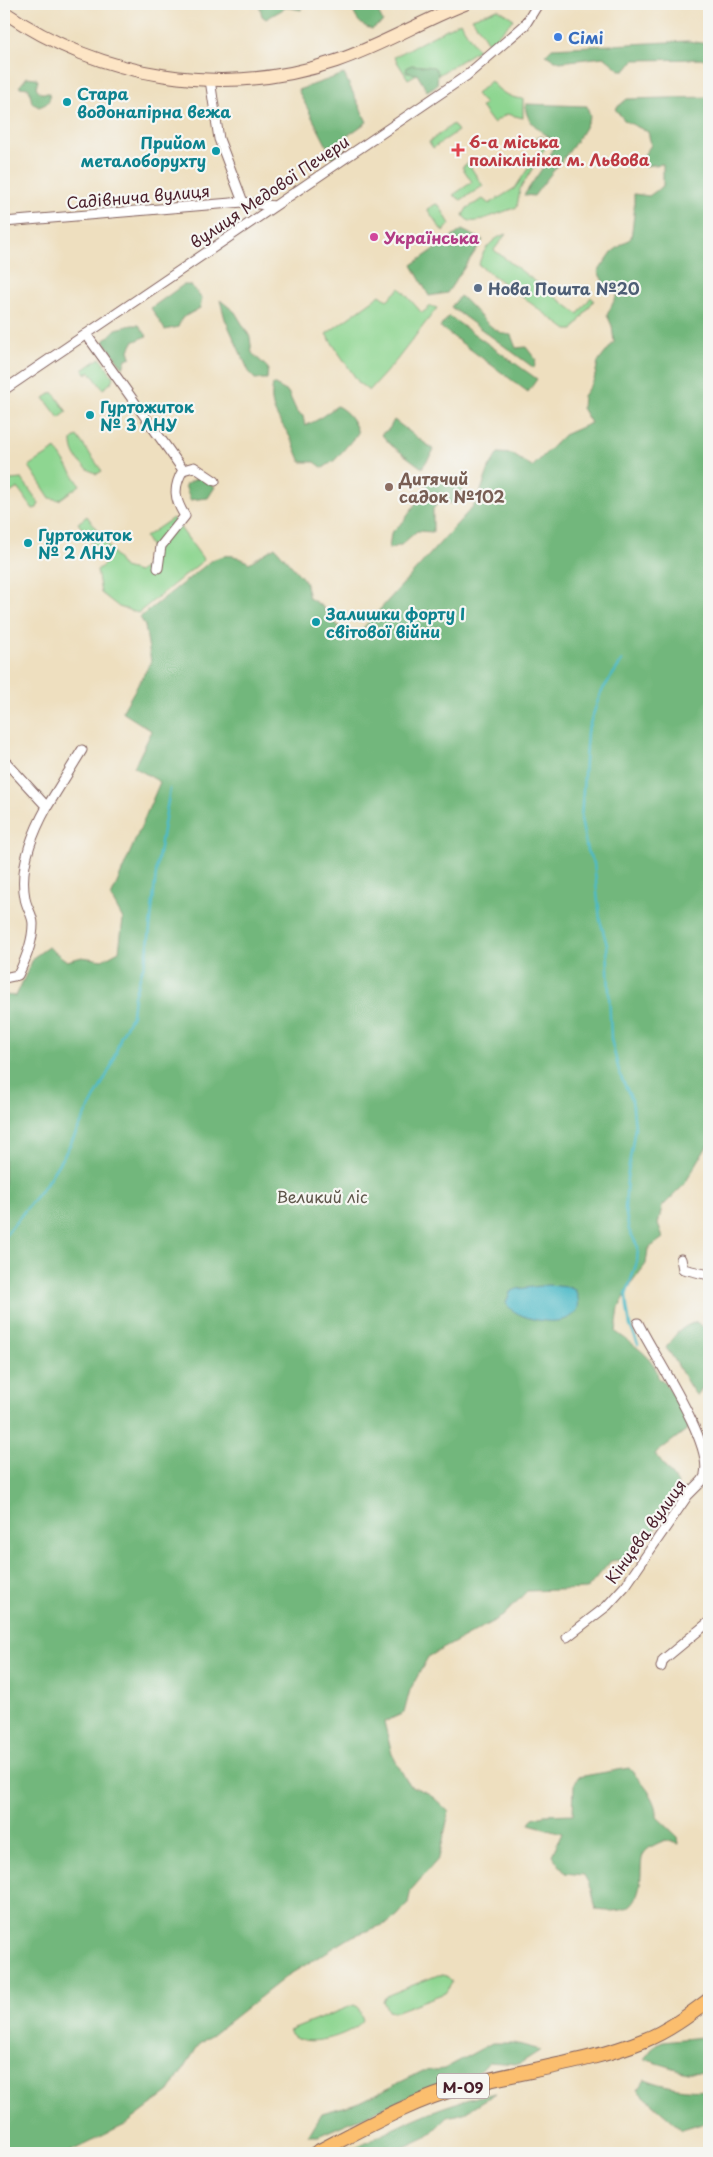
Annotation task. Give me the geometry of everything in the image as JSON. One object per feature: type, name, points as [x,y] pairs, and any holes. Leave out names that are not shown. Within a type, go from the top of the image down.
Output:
[{"type":"main road","points":[[4,12],[51,40],[111,65],[152,74],[210,80],[278,75],[319,66],[378,44],[465,4]]},
{"type":"main road","name":"М-09","points":[[316,2153],[397,2111],[463,2086],[597,2055],[646,2040],[678,2023],[709,2000]]},
{"type":"street","name":"вулиця Медової Печери","points":[[4,390],[466,76],[525,24],[538,4]]},
{"type":"street","points":[[210,80],[219,139],[243,202]]},
{"type":"street","name":"Садівнича вулиця","points":[[4,222],[243,202],[274,206]]},
{"type":"street","points":[[86,334],[184,470]]},
{"type":"street","points":[[158,568],[161,546],[185,516],[177,503],[175,492],[177,480],[184,470],[194,467],[216,481]]},
{"type":"street","points":[[4,978],[18,975],[28,956],[33,923],[25,898],[25,871],[36,828],[82,750]]},
{"type":"street","points":[[4,760],[47,807]]},
{"type":"street","points":[[681,1260],[683,1268],[709,1275]]},
{"type":"street","name":"Кінцева вулиця","points":[[638,1323],[679,1391],[705,1450],[708,1460],[705,1483]]},
{"type":"street","name":"Кінцева вулиця","points":[[567,1637],[607,1606],[626,1585],[688,1495],[705,1483],[709,1469]]},
{"type":"street","points":[[661,1667],[663,1660],[709,1622]]},
{"type":"green space","points":[[259,4],[302,4],[301,10],[287,7],[266,19],[262,16]]},
{"type":"green space","points":[[351,4],[374,4],[383,22],[372,29],[363,25],[356,17]]},
{"type":"green space","points":[[498,9],[514,19],[489,44],[472,18]]},
{"type":"green space","points":[[460,22],[478,50],[424,84],[417,74],[408,79],[394,57]]},
{"type":"green space","points":[[688,41],[709,44],[709,59],[634,60],[626,70],[620,70],[604,57],[560,62],[545,55],[552,48]]},
{"type":"green space","points":[[412,65],[434,67],[438,72],[437,85],[427,91],[417,74],[406,72],[407,67]]},
{"type":"green space","points":[[344,74],[367,122],[340,141],[345,150],[333,158],[298,90]]},
{"type":"green space","points":[[27,77],[36,78],[38,81],[36,87],[40,93],[49,93],[49,101],[46,104],[39,107],[32,103],[29,88],[19,87]]},
{"type":"green space","points":[[491,81],[505,94],[523,99],[523,118],[507,114],[493,123],[481,107],[485,104],[476,94]]},
{"type":"green space","name":"Великий ліс","points":[[709,97],[709,1143],[684,1185],[662,1207],[658,1224],[663,1238],[648,1249],[646,1264],[631,1284],[619,1308],[616,1332],[648,1357],[658,1377],[669,1388],[689,1428],[655,1454],[678,1484],[675,1495],[666,1515],[628,1559],[611,1561],[587,1589],[527,1591],[503,1616],[428,1657],[410,1690],[404,1713],[384,1722],[392,1754],[409,1785],[430,1794],[449,1812],[439,1858],[411,1890],[408,1903],[398,1915],[388,1923],[353,1936],[287,1976],[198,2046],[169,2092],[125,2125],[67,2153],[4,2153],[4,995],[16,996],[34,957],[48,947],[67,961],[82,957],[102,960],[119,951],[123,919],[111,897],[160,782],[134,767],[152,731],[122,712],[151,662],[145,626],[140,617],[211,561],[230,556],[249,563],[275,547],[305,581],[309,598],[322,606],[329,618],[354,638],[477,502],[489,468],[498,453],[512,454],[532,467],[564,435],[591,423],[582,408],[583,396],[594,380],[598,362],[614,342],[612,326],[607,315],[620,289],[605,285],[598,272],[612,252],[631,238],[634,194],[649,196],[663,186],[663,164],[644,166],[642,158],[651,145],[648,132],[625,121],[615,109],[627,99]]},
{"type":"green space","points":[[526,104],[587,106],[590,117],[572,148],[534,196],[524,195],[550,157],[554,141],[530,121],[527,116]]},
{"type":"green space","points":[[453,124],[458,131],[433,148],[429,142]]},
{"type":"green space","points":[[542,136],[545,148],[520,189],[517,207],[478,221],[467,220],[463,215],[467,208],[483,199],[489,204],[515,188],[541,149],[537,138]]},
{"type":"green space","points":[[468,163],[483,186],[461,200],[453,195],[472,182],[462,167]]},
{"type":"green space","points":[[436,204],[439,205],[450,224],[443,232],[427,209]]},
{"type":"green space","points":[[462,230],[483,240],[447,293],[429,296],[412,265]]},
{"type":"green space","points":[[506,234],[494,250],[578,314],[591,297],[594,300],[573,330],[567,330],[479,265],[482,255],[488,246]]},
{"type":"green space","points":[[183,285],[191,285],[202,299],[200,308],[182,318],[178,327],[165,330],[151,308]]},
{"type":"green space","points":[[400,288],[422,313],[431,306],[437,308],[396,361],[369,391],[359,383],[326,334],[380,295],[387,300]]},
{"type":"green space","points":[[460,296],[496,330],[503,334],[511,335],[516,348],[526,347],[536,360],[534,368],[451,307]]},
{"type":"green space","points":[[220,300],[235,312],[250,337],[252,353],[268,368],[267,379],[255,379],[250,374],[225,319]]},
{"type":"green space","points":[[449,316],[537,379],[528,392],[440,327]]},
{"type":"green space","points":[[139,325],[147,336],[133,342],[129,350],[131,357],[126,359],[123,368],[104,341],[116,329]]},
{"type":"green space","points":[[100,358],[113,377],[111,383],[103,389],[90,372],[86,374],[83,370]]},
{"type":"green space","points":[[273,384],[288,392],[297,412],[303,416],[305,426],[337,406],[350,417],[358,433],[335,460],[323,468],[315,462],[301,462],[273,407]]},
{"type":"green space","points":[[53,392],[67,412],[59,418],[44,398]]},
{"type":"green space","points":[[394,420],[434,450],[422,468],[391,445],[381,434],[389,429]]},
{"type":"green space","points":[[77,436],[102,471],[97,474],[79,461],[72,446],[72,440]]},
{"type":"green space","points":[[56,449],[80,485],[59,500],[50,498],[29,466]]},
{"type":"green space","points":[[430,474],[446,484],[461,484],[464,493],[452,504],[441,499],[433,509],[433,532],[417,531],[401,545],[389,549],[391,533],[404,521],[425,489]]},
{"type":"green space","points":[[201,476],[215,487],[208,498],[190,500],[185,485]]},
{"type":"green space","points":[[22,479],[39,503],[37,508],[33,509],[18,488],[8,494],[4,488],[10,480]]},
{"type":"green space","points":[[87,516],[124,568],[138,572],[151,563],[151,547],[145,537],[173,518],[204,560],[138,613],[119,607],[101,593],[97,570],[106,563],[78,523]]},
{"type":"green space","points":[[696,1322],[709,1331],[709,1381],[707,1380],[697,1396],[666,1348],[678,1332]]},
{"type":"green space","points":[[629,1768],[652,1797],[657,1810],[657,1817],[678,1837],[679,1844],[665,1840],[652,1846],[645,1852],[642,1859],[640,1886],[634,1901],[629,1906],[616,1911],[596,1910],[592,1890],[584,1875],[565,1873],[552,1855],[562,1833],[529,1824],[533,1818],[544,1815],[573,1814],[574,1785],[578,1777]]},
{"type":"green space","points":[[438,1975],[447,1976],[452,1983],[445,1993],[394,2012],[388,2011],[383,2001],[386,1996]]},
{"type":"green space","points":[[354,2005],[358,2007],[363,2020],[357,2026],[338,2036],[315,2041],[304,2040],[295,2037],[289,2031]]},
{"type":"green space","points":[[702,2037],[709,2041],[709,2073],[687,2072],[644,2059],[656,2044],[663,2041]]},
{"type":"green space","points":[[492,2043],[514,2043],[541,2050],[519,2064],[488,2062],[475,2076],[401,2100],[318,2136],[308,2136],[322,2113],[360,2102],[423,2071],[444,2069]]},
{"type":"green space","points":[[645,2079],[676,2088],[709,2089],[709,2121],[682,2129],[637,2090]]},
{"type":"green space","points":[[496,2093],[464,2113],[447,2117],[428,2136],[409,2145],[389,2153],[352,2153],[356,2147],[424,2115],[459,2102]]},
{"type":"water","points":[[548,1285],[568,1287],[575,1290],[579,1304],[575,1314],[565,1319],[553,1321],[538,1320],[513,1311],[506,1303],[510,1292],[517,1289]]},
{"type":"waterway","points":[[622,661],[601,692],[587,732],[581,819],[587,851],[594,863],[600,920],[607,945],[611,1039],[620,1075],[632,1100],[635,1127],[627,1178],[625,1209],[629,1230],[638,1247],[637,1262],[626,1295],[630,1326],[638,1344]]},
{"type":"waterway","points":[[4,1237],[45,1185],[66,1152],[111,1067],[121,1036],[132,1015],[134,996],[147,955],[157,865],[170,789]]},
{"type":"place","name":"Сімі","points":[[558,37]]},
{"type":"place","name":"Стара водонапірна вежа","points":[[67,102]]},
{"type":"place","name":"6-а міська поліклініка м. Львова","points":[[458,150]]},
{"type":"place","name":"Прийом металоборухту","points":[[216,151]]},
{"type":"place","name":"Українська","points":[[374,237]]},
{"type":"place","name":"Нова Пошта №20","points":[[478,288]]},
{"type":"place","name":"Гуртожиток № 3 ЛНУ","points":[[90,415]]},
{"type":"place","name":"Дитячий садок №102","points":[[389,487]]},
{"type":"place","name":"Гуртожиток № 2 ЛНУ","points":[[28,543]]},
{"type":"place","name":"Залишки форту І світової війни","points":[[316,622]]}]
